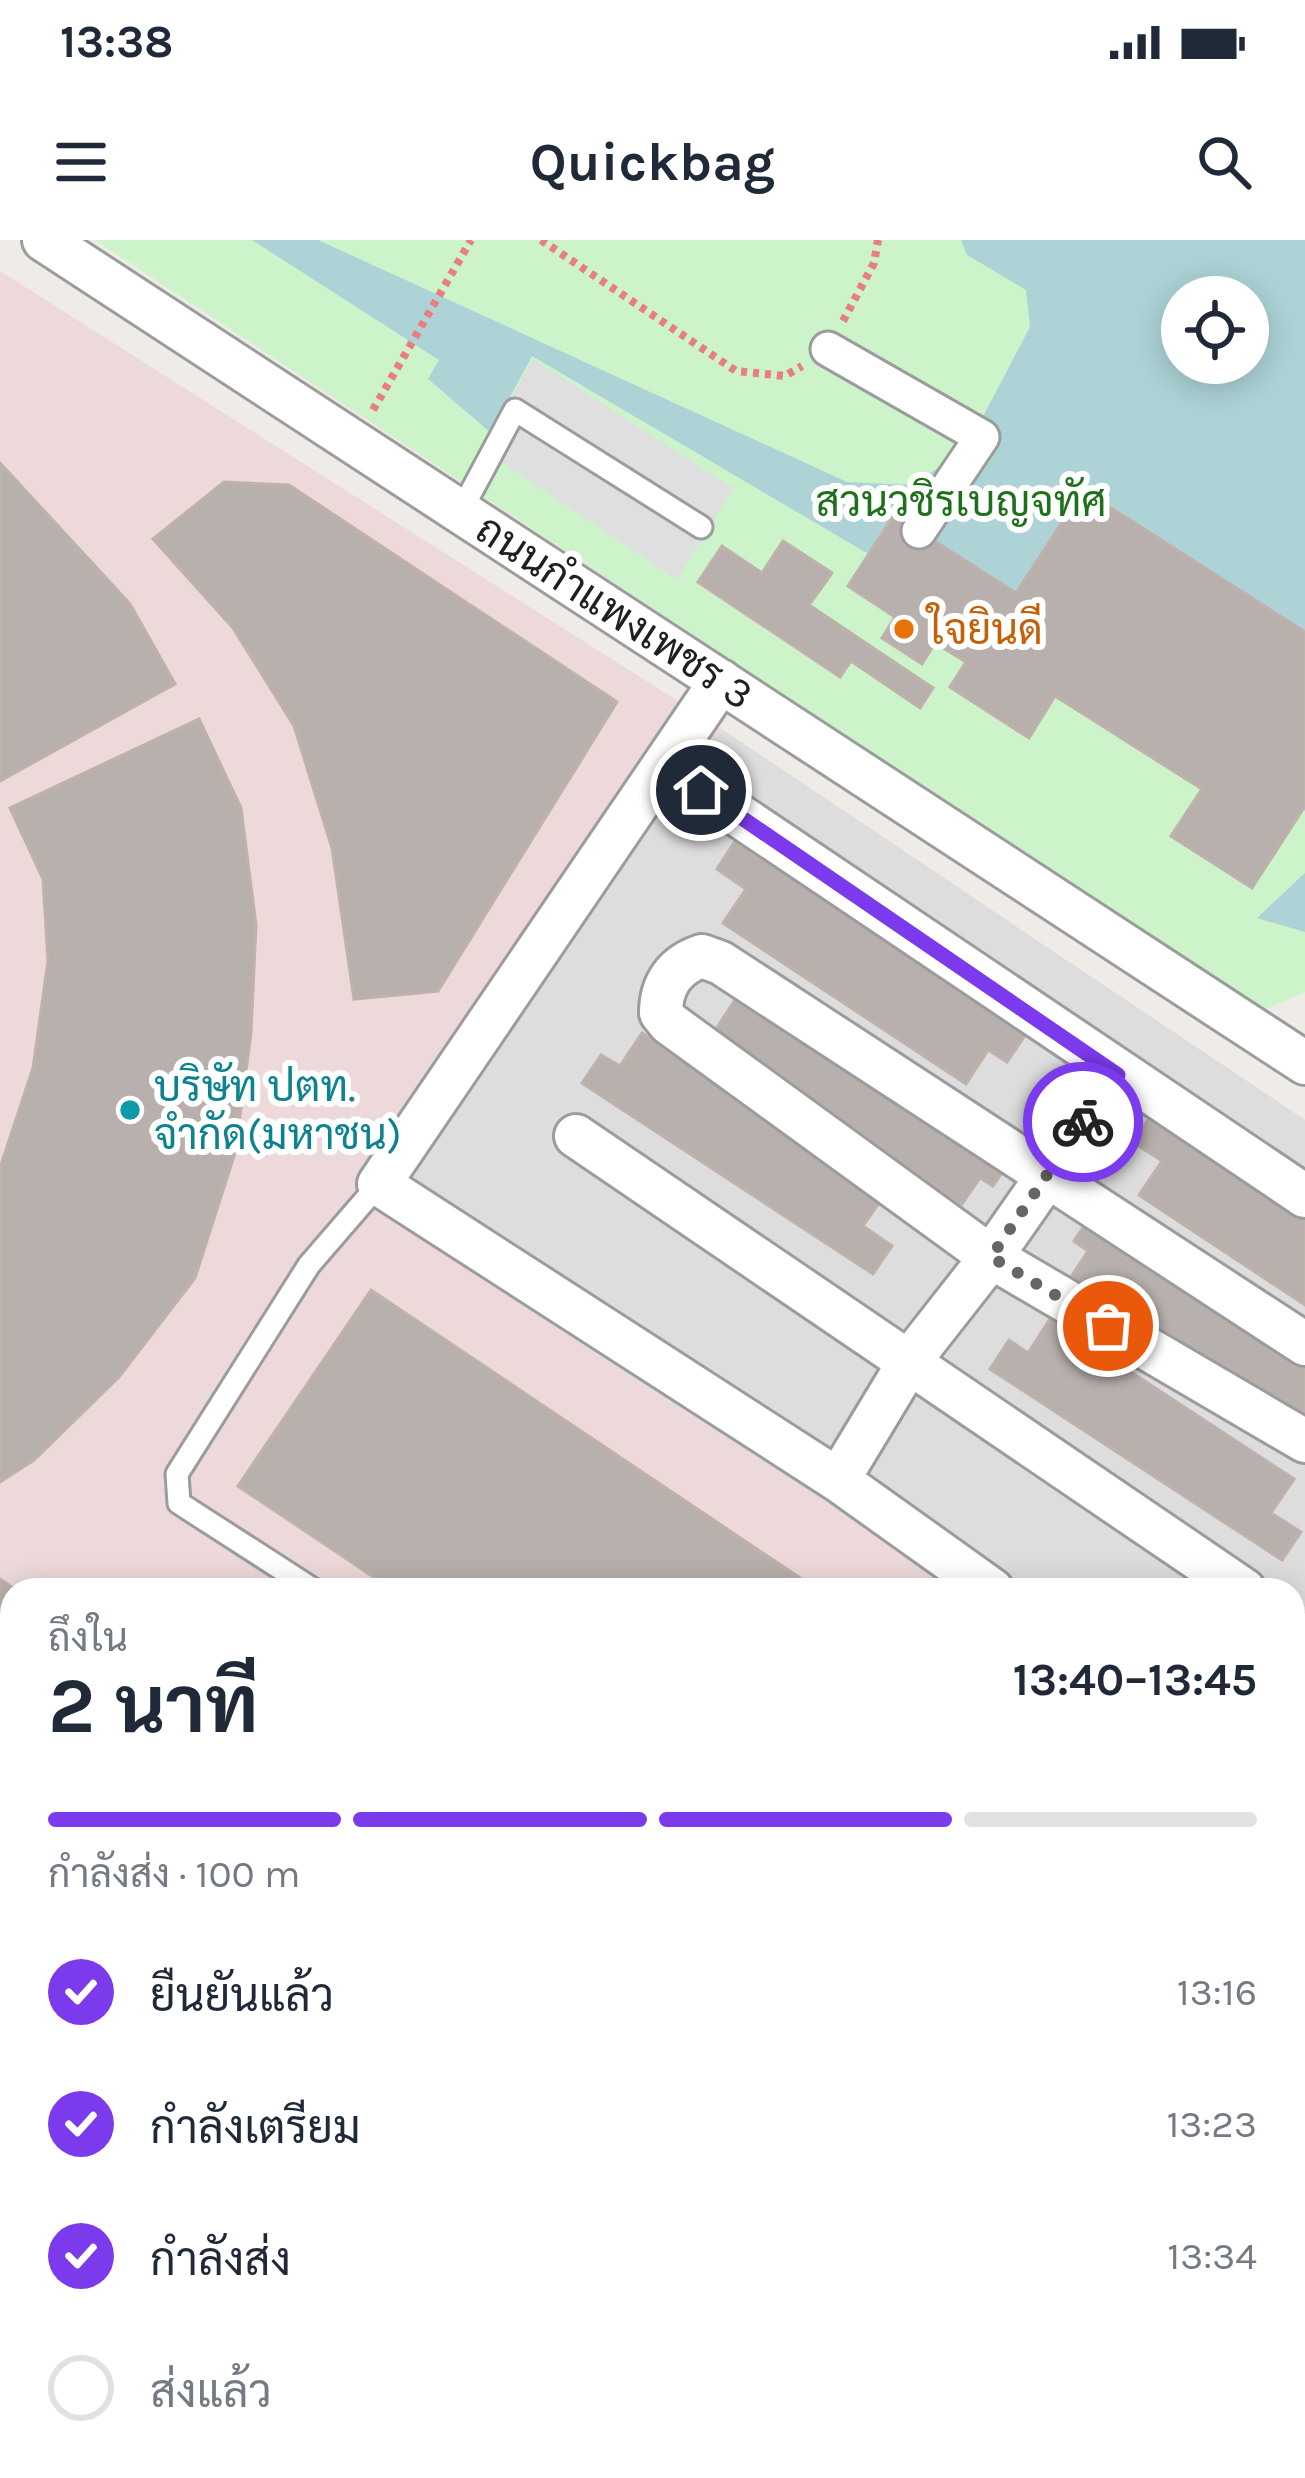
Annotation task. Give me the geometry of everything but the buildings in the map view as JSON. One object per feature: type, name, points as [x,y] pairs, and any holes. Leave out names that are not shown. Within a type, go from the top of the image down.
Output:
[{"type":"street","name":"ถนนกำแพงเพชร 3","points":[[44,240],[721,681],[1302,1050]]},
{"type":"street","points":[[829,349],[982,437],[919,531]]},
{"type":"street","points":[[721,681],[379,1184],[838,1480],[975,1578]]},
{"type":"street","points":[[701,790],[1118,1075],[1305,1196]]},
{"type":"street","points":[[1305,1344],[721,963],[703,956],[688,961],[666,983],[661,1013],[669,1023],[991,1257],[1305,1441]]},
{"type":"street","points":[[838,1480],[911,1359],[991,1257],[1043,1176],[1118,1075]]},
{"type":"street","points":[[576,1136],[911,1359],[1227,1578]]},
{"type":"lane","points":[[462,509],[515,410],[701,527]]},
{"type":"lane","points":[[295,1578],[179,1503],[177,1474],[309,1265],[379,1184]]},
{"type":"path","points":[[383,393],[471,240]]},
{"type":"path","points":[[541,240],[736,371],[785,376],[829,349],[874,263],[878,240]]},
{"type":"shaded area","points":[[0,271],[725,731],[703,740],[374,1173],[388,1217],[940,1578],[0,1578]]},
{"type":"shaded area","points":[[533,359],[733,488],[677,580],[482,449]]},
{"type":"shaded area","points":[[725,731],[1305,1120],[1305,1578],[940,1578],[388,1217],[374,1172],[703,740]]},
{"type":"green space","name":"สวนวชิรเบญจทัศ","points":[[95,240],[1305,240],[1305,992],[1262,1011]]},
{"type":"water","points":[[252,240],[318,240],[847,482],[914,485],[967,447],[1030,327],[1026,290],[967,255],[961,240],[1305,240],[1305,811],[532,356],[491,433],[428,379],[439,360]]},
{"type":"water","points":[[1305,873],[1305,932],[1257,918]]},
{"type":"way so far","points":[[1083,1122],[991,1257],[1108,1326]]},
{"type":"place","name":"ใจยินดี","points":[[904,629]]},
{"type":"place","name":"บริษัท ปตท. จำกัด(มหาชน)","points":[[130,1110]]},
{"type":"route","points":[[701,790],[1118,1075],[1083,1122]]}]
